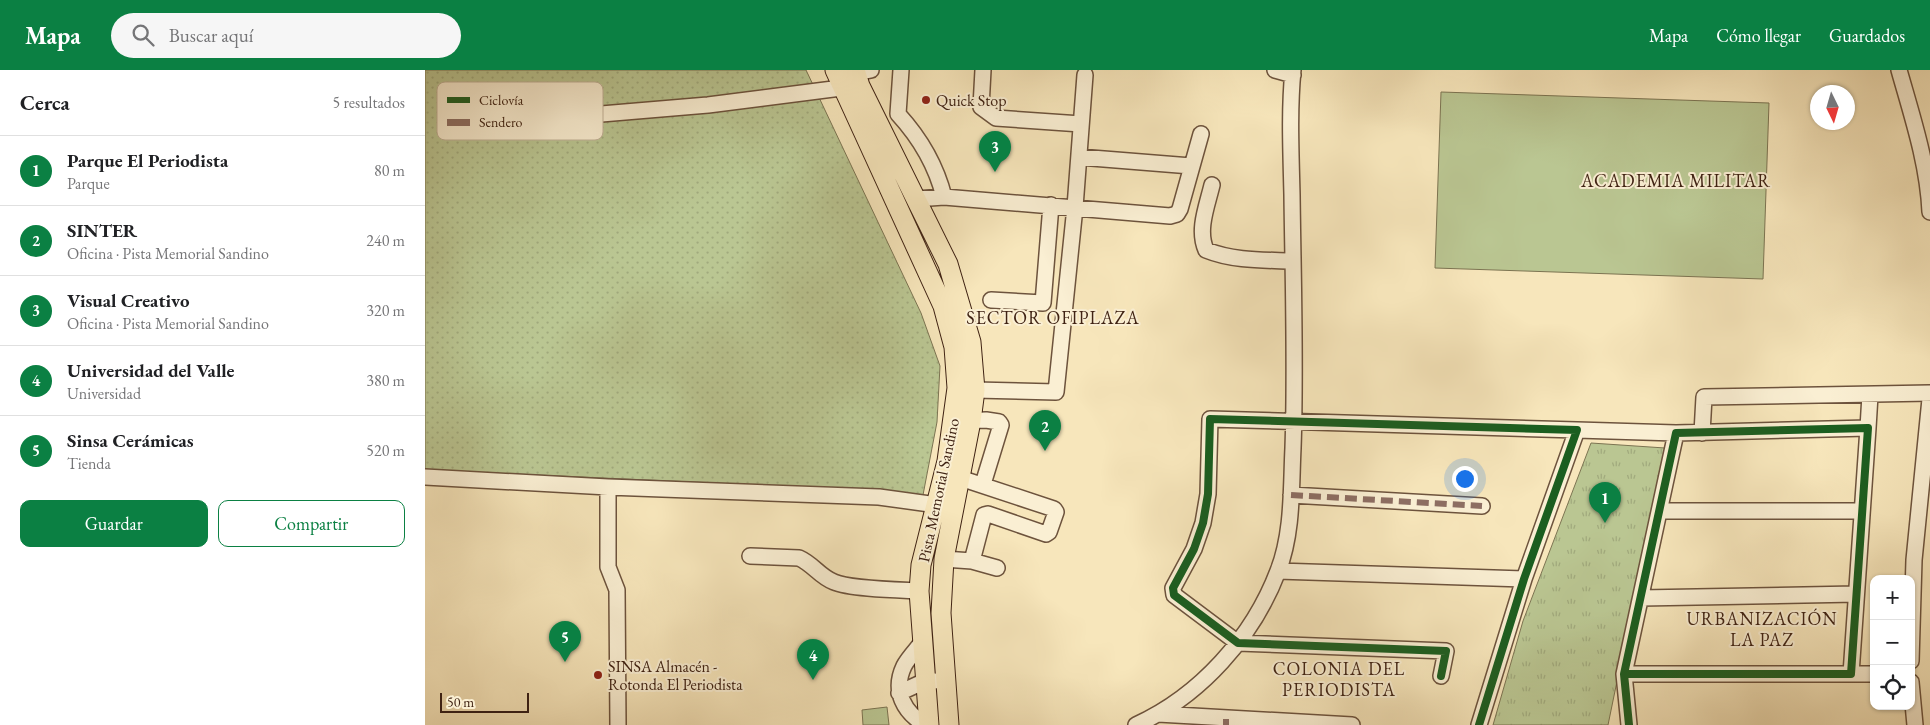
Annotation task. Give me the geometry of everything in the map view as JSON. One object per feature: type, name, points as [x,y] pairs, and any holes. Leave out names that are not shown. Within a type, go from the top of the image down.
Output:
[{"type":"main road","name":"Pista Memorial Sandino","points":[[835,70],[841,88],[943,306],[954,347],[962,421],[960,478],[944,559],[941,613],[949,725]]},
{"type":"main road","name":"Pista Memorial Sandino","points":[[861,71],[860,86],[948,264],[971,342],[975,390],[962,421],[921,565],[919,591],[927,725]]},
{"type":"main road","points":[[877,162],[887,168],[901,196],[907,199],[916,199],[911,216],[922,244],[922,259]]},
{"type":"street","points":[[901,70],[898,114],[917,136],[939,179],[944,197]]},
{"type":"street","points":[[983,70],[981,107],[996,118],[1081,124]]},
{"type":"street","points":[[1148,721],[1179,709],[1238,643],[1278,571],[1285,544],[1291,495],[1294,421],[1291,122],[1293,73],[1275,70]]},
{"type":"street","points":[[1899,70],[1916,131],[1929,196],[1930,212]]},
{"type":"street","points":[[975,390],[1056,392],[1075,207],[1085,75]]},
{"type":"street","points":[[603,113],[708,105],[841,88]]},
{"type":"street","points":[[916,199],[944,197],[1170,216],[1177,214],[1180,208],[1201,134]]},
{"type":"street","points":[[1079,157],[1191,166]]},
{"type":"street","points":[[1212,185],[1203,225],[1202,241],[1206,250],[1218,255],[1249,259],[1292,261]]},
{"type":"street","points":[[991,300],[1043,303],[1051,205]]},
{"type":"street","points":[[1702,433],[1704,397],[1930,393]]},
{"type":"street","points":[[1851,674],[1869,395]]},
{"type":"street","points":[[1912,620],[1914,560],[1926,481],[1930,399]]},
{"type":"street","points":[[1441,676],[1446,651],[1238,643],[1173,592],[1194,549],[1203,523],[1208,494],[1210,419],[1702,433],[1868,428]]},
{"type":"street","points":[[962,421],[986,420],[999,422],[1001,426],[983,484]]},
{"type":"street","points":[[1479,725],[1523,578],[1577,430]]},
{"type":"street","points":[[1629,725],[1624,674],[1661,511],[1676,432]]},
{"type":"street","points":[[425,477],[608,487],[879,497],[937,505]]},
{"type":"street","points":[[960,478],[983,484],[1054,509],[1055,512],[1049,532],[1046,534],[988,514],[984,515],[973,561]]},
{"type":"street","points":[[608,487],[608,567],[617,590],[618,725]]},
{"type":"street","points":[[1291,495],[1482,506]]},
{"type":"street","points":[[1661,511],[1862,511]]},
{"type":"street","points":[[750,556],[799,558],[807,562],[822,577],[836,583],[919,591]]},
{"type":"street","points":[[944,559],[973,561],[997,568]]},
{"type":"street","points":[[1278,571],[1523,578]]},
{"type":"street","points":[[1641,598],[1856,594]]},
{"type":"street","points":[[923,642],[904,666],[899,693],[903,704],[911,714],[927,725]]},
{"type":"street","points":[[1624,674],[1870,674]]},
{"type":"street","points":[[899,693],[925,681],[947,682]]},
{"type":"street","points":[[1179,709],[1226,722],[1352,725]]},
{"type":"street","points":[[1914,710],[1915,725]]},
{"type":"green space","points":[[425,70],[806,70],[921,313],[940,366],[937,422],[923,495],[804,487],[425,470]]},
{"type":"green space","points":[[1441,92],[1769,103],[1763,279],[1435,268]]},
{"type":"green space","points":[[1591,443],[1665,448],[1608,725],[1493,725],[1523,621]]},
{"type":"green space","points":[[887,707],[889,725],[863,725],[862,710]]},
{"type":"marked path","points":[[1291,495],[1482,506]]},
{"type":"marked path","points":[[1226,719],[1226,725]]},
{"type":"cycle path","points":[[1441,676],[1446,651],[1238,643],[1174,595],[1173,588],[1194,549],[1203,523],[1208,494],[1210,419],[1577,430],[1524,579],[1479,725]]},
{"type":"cycle path","points":[[1624,674],[1851,674],[1868,428],[1676,433],[1624,674],[1629,725]]},
{"type":"place","name":"Quick Stop","points":[[926,100]]},
{"type":"place","name":"Visual Creativo","points":[[995,172]]},
{"type":"place","name":"SINTER","points":[[1045,451]]},
{"type":"place","name":"Parque El Periodista","points":[[1605,523]]},
{"type":"place","name":"Sinsa Cerámicas","points":[[565,662]]},
{"type":"place","name":"SINSA Almacén - Rotonda El Periodista","points":[[598,675]]},
{"type":"place","name":"Universidad del Valle","points":[[813,680]]},
{"type":"district","name":"ACADEMIA MILITAR","points":[[1676,181]]},
{"type":"district","name":"SECTOR OFIPLAZA","points":[[1053,318]]},
{"type":"district","name":"URBANIZACIÓN LA PAZ","points":[[1762,629]]},
{"type":"district","name":"COLONIA DEL PERIODISTA","points":[[1339,679]]}]
